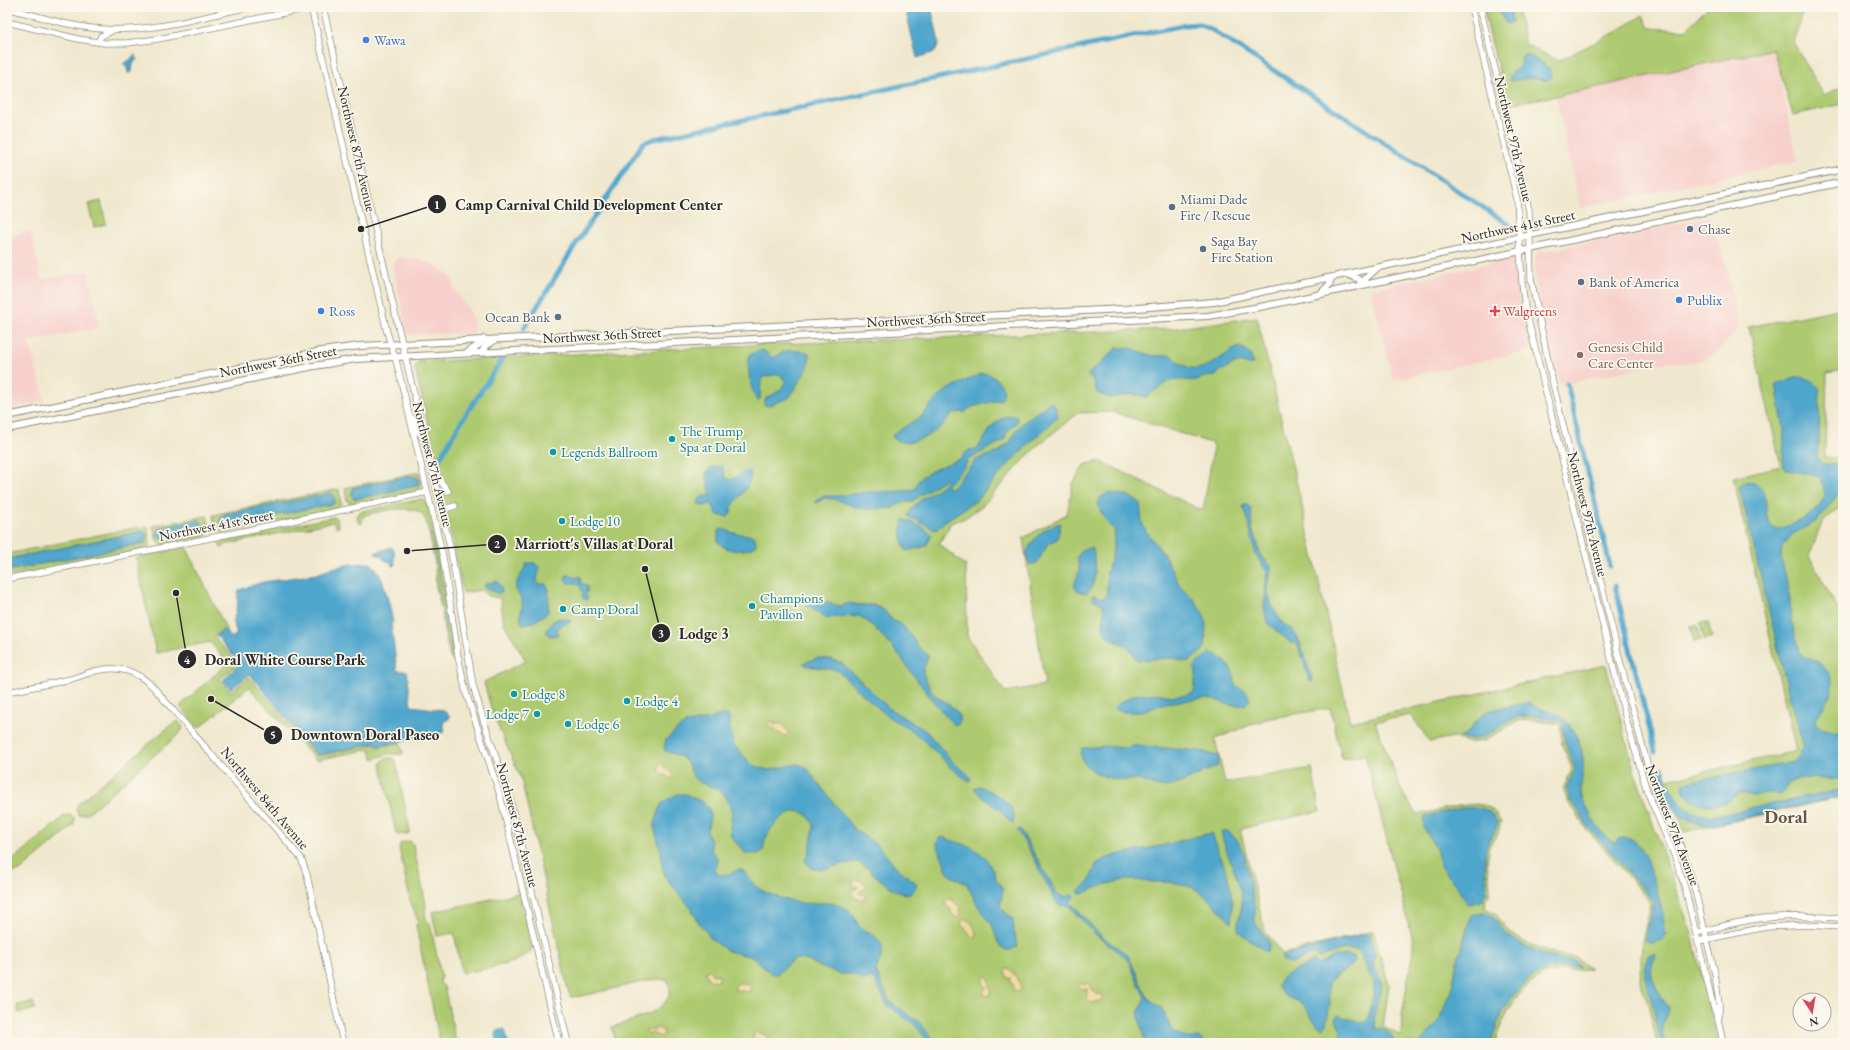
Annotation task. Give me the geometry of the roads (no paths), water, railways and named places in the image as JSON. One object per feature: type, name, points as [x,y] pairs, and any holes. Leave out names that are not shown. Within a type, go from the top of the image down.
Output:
[{"type":"main road","name":"Northwest 41st Street","points":[[1198,304],[1262,294],[1843,169]]},
{"type":"main road","name":"Northwest 41st Street","points":[[1205,317],[1265,306],[1843,182]]},
{"type":"main road","points":[[1392,266],[1394,278]]},
{"type":"main road","points":[[1362,285],[1366,278],[1376,269]]},
{"type":"main road","points":[[1349,275],[1359,279],[1362,285]]},
{"type":"main road","points":[[1320,294],[1329,285],[1330,279]]},
{"type":"main road","points":[[1262,294],[1265,306]]},
{"type":"main road","name":"Northwest 36th Street","points":[[7,416],[336,349],[403,343],[1004,315],[1198,304]]},
{"type":"main road","points":[[1065,312],[1066,325]]},
{"type":"main road","points":[[1004,315],[1004,328]]},
{"type":"main road","name":"Northwest 36th Street","points":[[7,429],[339,361],[394,356],[1004,328],[1205,317]]},
{"type":"main road","points":[[932,318],[932,331]]},
{"type":"main road","points":[[864,321],[864,334]]},
{"type":"main road","points":[[727,328],[727,341]]},
{"type":"main road","points":[[465,353],[475,348],[484,339]]},
{"type":"main road","points":[[482,352],[486,346],[497,339]]},
{"type":"main road","points":[[262,377],[278,366],[280,360]]},
{"type":"main road","points":[[116,394],[118,406]]},
{"type":"main road","points":[[37,410],[40,422]]},
{"type":"street","points":[[7,8],[75,25],[114,30],[147,28],[248,7]]},
{"type":"street","points":[[7,22],[74,39],[98,42],[128,43],[158,39],[312,7]]},
{"type":"street","name":"Northwest 87th Avenue","points":[[312,7],[446,572],[462,677],[475,726],[500,795],[559,1043]]},
{"type":"street","name":"Northwest 87th Avenue","points":[[323,7],[434,472],[455,569],[470,676],[483,719],[510,795],[568,1043]]},
{"type":"street","name":"Northwest 97th Avenue","points":[[1471,7],[1515,190],[1520,238],[1522,283],[1526,307],[1626,723],[1647,791],[1675,857],[1685,888],[1723,1043]]},
{"type":"street","name":"Northwest 97th Avenue","points":[[1480,7],[1528,210],[1533,296],[1551,376],[1634,719],[1656,788],[1683,852],[1694,886],[1715,974],[1719,1004],[1718,1019]]},
{"type":"street","points":[[98,42],[102,36],[114,30]]},
{"type":"street","points":[[360,214],[371,211]]},
{"type":"street","points":[[410,416],[414,420],[418,431],[427,443]]},
{"type":"street","points":[[434,472],[448,491]]},
{"type":"street","name":"Northwest 41st Street","points":[[7,579],[215,538],[428,492]]},
{"type":"street","points":[[443,513],[448,508],[455,506]]},
{"type":"street","name":"Northwest 84th Avenue","points":[[7,692],[71,679],[99,670],[111,668],[129,671],[145,679],[154,688],[301,858],[307,875],[343,1043]]},
{"type":"street","points":[[462,677],[470,676]]},
{"type":"street","points":[[1696,933],[1765,918],[1799,916],[1843,918]]},
{"type":"street","points":[[1765,918],[1766,927]]},
{"type":"street","points":[[1698,941],[1766,927],[1800,925],[1843,927]]},
{"type":"water","points":[[905,7],[931,7],[939,42],[935,52],[917,58]]},
{"type":"water","points":[[1495,7],[1510,7],[1512,22],[1508,24],[1506,23]]},
{"type":"water","points":[[1525,54],[1538,60],[1546,66],[1552,77],[1545,81],[1535,78],[1513,81],[1510,80],[1510,75],[1519,67],[1522,57]]},
{"type":"water","points":[[134,55],[137,59],[133,64],[132,72],[128,73],[127,68],[123,64],[130,60]]},
{"type":"water","points":[[1238,347],[1249,352],[1252,357],[1253,364],[1235,364],[1220,371],[1216,376],[1203,377],[1198,381],[1170,381],[1160,386],[1147,397],[1132,394],[1110,398],[1097,393],[1092,378],[1088,376],[1089,373],[1117,348],[1131,348],[1153,356],[1171,355],[1180,363],[1189,368],[1197,368],[1205,367],[1213,363]]},
{"type":"water","points":[[763,350],[773,358],[789,350],[808,352],[810,357],[807,369],[789,398],[767,406],[764,405],[766,398],[780,390],[785,381],[780,374],[763,377],[761,380],[760,399],[758,401],[755,397],[748,366],[749,355]]},
{"type":"water","points":[[987,373],[1000,383],[1003,391],[1002,399],[972,407],[965,412],[953,413],[939,429],[918,440],[902,442],[896,440],[892,436],[922,416],[933,402],[948,389],[980,374]]},
{"type":"water","points":[[1799,377],[1811,380],[1820,389],[1819,442],[1817,454],[1822,464],[1843,464],[1843,491],[1839,493],[1817,521],[1793,534],[1782,546],[1781,557],[1789,591],[1792,623],[1801,654],[1804,657],[1819,663],[1827,671],[1831,678],[1832,690],[1830,696],[1815,719],[1816,724],[1820,728],[1843,733],[1843,778],[1801,779],[1788,785],[1782,793],[1764,793],[1756,796],[1750,796],[1740,793],[1731,800],[1723,803],[1716,805],[1703,804],[1691,799],[1686,794],[1682,789],[1683,784],[1697,780],[1789,763],[1797,758],[1801,752],[1801,736],[1791,703],[1740,490],[1740,485],[1747,482],[1753,482],[1759,486],[1764,494],[1769,522],[1775,529],[1785,527],[1804,518],[1813,512],[1820,504],[1824,496],[1824,486],[1819,476],[1787,470],[1784,467],[1784,430],[1776,384]]},
{"type":"water","points":[[1050,402],[1056,407],[1058,417],[1018,454],[976,501],[945,521],[936,530],[908,516],[915,505],[947,481],[946,479],[911,502],[901,502],[893,508],[858,508],[837,500],[825,498],[816,503],[821,496],[905,491],[915,489],[920,478],[933,470],[959,459],[969,450],[976,449],[994,424],[1007,416],[1016,416],[1018,421],[1006,433],[1004,440],[968,460],[964,468],[947,485],[947,487],[951,488],[977,459],[999,452],[1011,441],[1017,429],[1024,422]]},
{"type":"water","points":[[722,466],[725,477],[731,480],[744,472],[750,471],[750,480],[734,504],[728,517],[717,515],[712,504],[703,506],[698,504],[700,498],[703,496],[711,496],[706,473],[710,468]]},
{"type":"water","points":[[410,476],[417,477],[419,484],[417,486],[356,499],[351,495],[353,488]]},
{"type":"water","points":[[331,493],[333,494],[335,502],[333,504],[225,526],[219,522],[223,515]]},
{"type":"water","points":[[1108,493],[1127,495],[1140,503],[1142,523],[1146,531],[1165,556],[1179,584],[1202,611],[1206,622],[1205,648],[1194,658],[1186,662],[1173,658],[1136,660],[1132,652],[1127,647],[1110,639],[1104,631],[1103,604],[1093,600],[1092,597],[1094,595],[1101,598],[1106,597],[1107,594],[1107,572],[1112,556],[1115,531],[1107,523],[1097,504],[1101,497]]},
{"type":"water","points":[[1244,505],[1248,505],[1251,510],[1252,529],[1257,540],[1261,556],[1271,566],[1268,591],[1271,604],[1283,624],[1292,629],[1299,640],[1313,681],[1310,682],[1298,645],[1291,643],[1267,623],[1264,607],[1267,572],[1256,555],[1246,513],[1243,507]]},
{"type":"water","points":[[904,519],[923,527],[932,535],[926,546],[906,551],[902,535]]},
{"type":"water","points":[[200,520],[203,525],[202,531],[163,539],[159,538],[157,534],[160,528]]},
{"type":"water","points":[[1061,523],[1057,539],[1048,544],[1037,563],[1030,565],[1026,555],[1031,544],[1044,530]]},
{"type":"water","points":[[722,529],[734,533],[754,536],[756,541],[755,546],[741,550],[731,550],[722,546],[718,542],[718,530]]},
{"type":"water","points":[[144,531],[147,536],[145,543],[7,571],[7,559]]},
{"type":"water","points":[[391,547],[394,550],[395,566],[392,566],[391,562],[384,560],[375,553]]},
{"type":"water","points":[[1083,549],[1093,549],[1095,573],[1090,590],[1086,593],[1080,592],[1075,588],[1075,582],[1079,569],[1077,557]]},
{"type":"water","points":[[369,563],[374,566],[378,572],[388,599],[393,622],[391,623],[397,671],[407,671],[411,706],[443,710],[449,715],[449,719],[443,722],[445,732],[379,746],[375,743],[317,755],[250,674],[231,689],[223,680],[240,664],[216,635],[218,633],[220,634],[219,633],[223,629],[231,638],[237,634],[234,626],[234,620],[239,590],[263,582],[317,574],[333,568],[351,564]]},
{"type":"water","points":[[527,563],[535,563],[540,568],[537,579],[538,584],[546,584],[549,589],[548,612],[530,623],[522,624],[520,614],[522,600],[515,590],[518,579]]},
{"type":"water","points":[[567,575],[571,575],[576,578],[580,576],[581,584],[587,585],[588,588],[585,596],[588,597],[587,600],[583,599],[582,590],[577,583],[567,583],[565,578]]},
{"type":"water","points":[[496,581],[502,592],[499,594],[484,587],[485,584]]},
{"type":"water","points":[[814,600],[818,603],[825,602],[840,606],[849,603],[873,605],[884,610],[893,621],[908,631],[919,647],[928,655],[923,670],[924,676],[933,693],[956,711],[959,720],[958,725],[952,723],[932,700],[894,649],[872,625],[859,616],[825,618],[807,605],[807,601]]},
{"type":"water","points":[[559,618],[570,620],[570,622],[557,629],[559,635],[550,636],[546,631],[553,621]]},
{"type":"water","points":[[1210,653],[1221,657],[1227,663],[1233,673],[1236,686],[1246,691],[1249,701],[1245,705],[1230,705],[1208,698],[1165,703],[1143,712],[1124,712],[1114,709],[1117,705],[1133,696],[1142,694],[1151,693],[1176,696],[1194,692],[1196,672],[1194,668],[1195,665]]},
{"type":"water","points":[[817,658],[830,659],[842,663],[890,709],[926,731],[955,764],[968,774],[971,780],[969,781],[952,769],[914,732],[890,718],[837,670],[807,666],[803,663]]},
{"type":"water","points":[[1529,702],[1540,709],[1556,713],[1565,720],[1576,736],[1581,747],[1583,758],[1581,794],[1587,809],[1601,831],[1606,837],[1616,843],[1619,839],[1623,838],[1633,840],[1645,856],[1655,884],[1662,913],[1666,935],[1663,940],[1651,943],[1645,940],[1654,902],[1589,829],[1579,811],[1570,801],[1566,788],[1575,769],[1565,743],[1562,722],[1541,717],[1524,716],[1507,722],[1486,736],[1470,739],[1460,737],[1470,731],[1476,721],[1487,711]]},
{"type":"water","points":[[721,715],[727,715],[730,719],[730,732],[734,745],[752,765],[768,770],[798,764],[806,767],[853,828],[878,846],[895,866],[915,882],[917,885],[912,892],[905,894],[888,886],[860,863],[847,863],[822,869],[814,869],[809,866],[805,859],[809,853],[814,826],[808,816],[801,812],[795,811],[789,813],[777,822],[766,838],[763,851],[758,854],[746,854],[731,837],[730,827],[732,813],[726,797],[718,789],[698,782],[694,778],[688,764],[682,757],[665,751],[664,747],[666,740],[680,727],[687,723],[711,719]]},
{"type":"water","points":[[1106,746],[1126,748],[1133,746],[1144,746],[1200,751],[1218,756],[1218,766],[1185,781],[1164,787],[1137,780],[1108,778],[1094,772],[1088,767],[1083,762],[1081,755],[1082,748]]},
{"type":"water","points":[[1663,766],[1669,784],[1678,800],[1689,810],[1703,815],[1720,815],[1843,789],[1843,796],[1706,826],[1682,818],[1668,800],[1657,768]]},
{"type":"water","points":[[979,786],[997,795],[1009,805],[1014,816],[1013,823],[1009,821],[1000,810],[983,798],[974,788]]},
{"type":"water","points":[[677,794],[685,794],[703,802],[710,810],[707,831],[711,842],[711,849],[718,859],[716,871],[718,875],[730,874],[740,869],[746,873],[752,883],[758,888],[770,894],[786,900],[802,903],[831,903],[849,911],[862,929],[871,933],[881,943],[882,951],[876,971],[889,1001],[919,1022],[932,1038],[940,1043],[930,1043],[915,1025],[887,1005],[873,977],[864,980],[852,974],[839,974],[808,961],[798,959],[792,961],[777,974],[771,973],[752,957],[728,951],[712,940],[697,920],[691,908],[667,879],[663,871],[661,852],[654,827],[661,804]]},
{"type":"water","points":[[1462,808],[1479,808],[1487,810],[1498,823],[1487,846],[1485,864],[1486,894],[1483,897],[1484,900],[1468,905],[1457,886],[1448,877],[1440,864],[1436,849],[1424,828],[1423,821],[1426,816]]},
{"type":"water","points":[[1020,829],[1057,893],[1065,897],[1073,895],[1074,897],[1070,902],[1101,936],[1128,955],[1147,997],[1162,1009],[1174,1032],[1187,1038],[1200,1038],[1204,1043],[1145,1043],[1138,1013],[1145,998],[1128,960],[1095,934],[1069,906],[1058,905],[1035,860],[1017,830]]},
{"type":"water","points":[[1221,831],[1228,831],[1238,841],[1244,854],[1255,909],[1255,922],[1269,942],[1269,948],[1266,952],[1239,932],[1238,924],[1242,900]]},
{"type":"water","points":[[1212,833],[1228,876],[1232,897],[1231,923],[1214,904],[1200,892],[1179,884],[1169,882],[1128,880],[1095,888],[1083,894],[1080,894],[1078,891],[1089,882],[1097,863],[1104,859]]},
{"type":"water","points":[[942,837],[972,847],[986,858],[994,872],[996,880],[1002,887],[1003,891],[1000,907],[1013,919],[1014,933],[1018,946],[1011,950],[1006,950],[998,943],[992,925],[976,903],[967,884],[948,873],[937,844],[939,838]]},
{"type":"water","points":[[1484,912],[1493,916],[1506,934],[1522,945],[1555,958],[1574,961],[1580,966],[1549,969],[1531,978],[1522,985],[1508,1003],[1498,1023],[1491,1043],[1420,1043],[1439,1021],[1452,987],[1457,962],[1471,915]]},
{"type":"water","points":[[1364,934],[1369,935],[1375,953],[1373,964],[1382,983],[1374,1016],[1375,1028],[1388,1032],[1392,1036],[1395,1043],[1337,1043],[1341,1031],[1336,1019],[1338,1015],[1364,1023],[1369,1018],[1374,983],[1357,949],[1340,950],[1318,958],[1315,953],[1291,964],[1282,960],[1282,956]]},
{"type":"water","points":[[1655,953],[1656,956],[1653,964],[1652,977],[1668,1008],[1663,1030],[1666,1043],[1661,1043],[1653,1006],[1645,981],[1646,964],[1649,955]]},
{"type":"water","points":[[1335,956],[1353,956],[1354,961],[1352,966],[1332,978],[1329,983],[1330,1006],[1325,1027],[1322,1028],[1312,1019],[1306,1008],[1300,1002],[1283,994],[1279,988],[1279,983],[1282,978],[1288,974],[1314,961],[1318,965]]},
{"type":"water","points":[[505,1029],[508,1043],[498,1043],[495,1031]]},
{"type":"waterway","points":[[524,328],[576,244],[643,143],[654,139],[1184,25],[1199,24],[1212,30],[1513,227]]},
{"type":"waterway","points":[[440,458],[459,425],[503,358]]},
{"type":"waterway","points":[[1567,384],[1610,566]]},
{"type":"waterway","points":[[1615,586],[1655,752]]},
{"type":"place","name":"Wawa","points":[[366,40]]},
{"type":"place","name":"Miami Dade Fire / Rescue","points":[[1172,207]]},
{"type":"place","name":"Camp Carnival Child Development Center","points":[[361,229]]},
{"type":"place","name":"Chase","points":[[1690,229]]},
{"type":"place","name":"Saga Bay Fire Station","points":[[1203,249]]},
{"type":"place","name":"Bank of America","points":[[1581,282]]},
{"type":"place","name":"Publix","points":[[1679,300]]},
{"type":"place","name":"Ross","points":[[321,311]]},
{"type":"place","name":"Walgreens","points":[[1495,311]]},
{"type":"place","name":"Ocean Bank","points":[[558,317]]},
{"type":"place","name":"Genesis Child Care Center","points":[[1580,355]]},
{"type":"place","name":"The Trump Spa at Doral","points":[[672,439]]},
{"type":"place","name":"Legends Ballroom","points":[[553,452]]},
{"type":"place","name":"Lodge 10","points":[[562,521]]},
{"type":"place","name":"Marriott's Villas at Doral","points":[[407,551]]},
{"type":"place","name":"Lodge 3","points":[[645,569]]},
{"type":"place","name":"Doral White Course Park","points":[[176,593]]},
{"type":"place","name":"Champions Pavillon","points":[[752,606]]},
{"type":"place","name":"Camp Doral","points":[[563,609]]},
{"type":"place","name":"Lodge 8","points":[[514,694]]},
{"type":"place","name":"Downtown Doral Paseo","points":[[211,699]]},
{"type":"place","name":"Lodge 4","points":[[627,701]]},
{"type":"place","name":"Lodge 7","points":[[537,714]]},
{"type":"place","name":"Lodge 6","points":[[568,724]]},
{"type":"district","name":"Doral","points":[[1786,816]]}]
